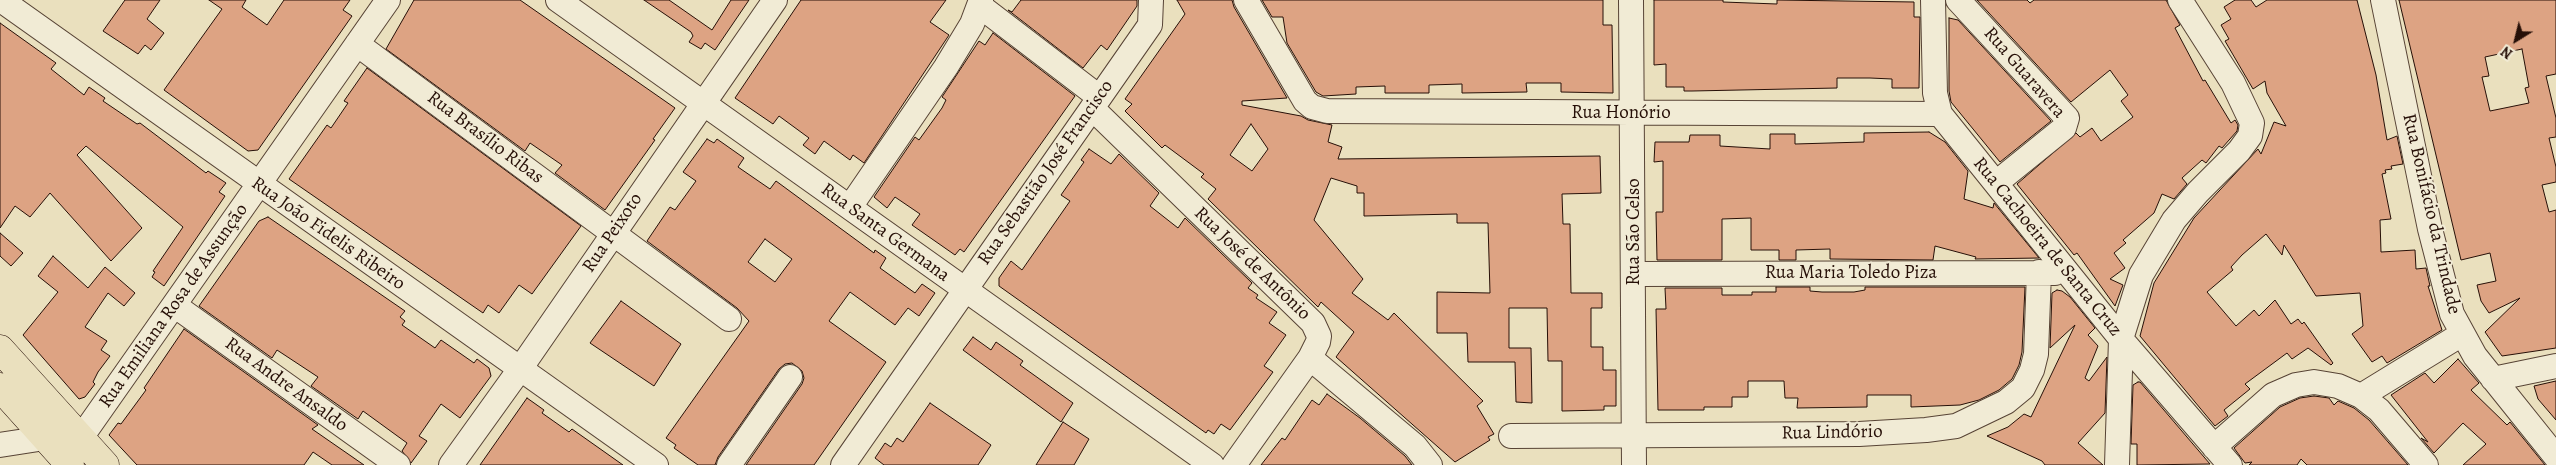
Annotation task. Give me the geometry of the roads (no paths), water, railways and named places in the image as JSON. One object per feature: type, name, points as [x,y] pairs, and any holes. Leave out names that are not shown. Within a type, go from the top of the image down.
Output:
[{"type":"main road","points":[[0,348],[105,465]]},
{"type":"main road","points":[[0,387],[70,465]]},
{"type":"street","name":"Rua Emiliana Rosa de Assunção","points":[[80,439],[388,0]]},
{"type":"street","name":"Rua Santa Germana","points":[[558,0],[1212,465]]},
{"type":"street","name":"Rua Peixoto","points":[[450,465],[520,369],[775,0]]},
{"type":"street","name":"Rua Sebastião José Francisco","points":[[843,465],[1150,25],[1151,0]]},
{"type":"street","name":"Rua Honório","points":[[1246,0],[1305,101],[1318,109],[1346,112],[1940,114]]},
{"type":"street","name":"Rua São Celso","points":[[1631,0],[1634,465]]},
{"type":"street","name":"Rua Cachoeira de Santa Cruz","points":[[1933,0],[1935,93],[1940,114],[2120,339],[2230,465]]},
{"type":"street","name":"Rua Guaravera","points":[[1958,0],[2067,118],[2064,128],[1996,183]]},
{"type":"street","name":"Rua Bonifácio da Trindade","points":[[2383,0],[2430,229],[2452,314],[2462,334],[2493,379],[2556,457]]},
{"type":"street","name":"Rua João Fidelis Ribeiro","points":[[1,1],[656,465]]},
{"type":"street","points":[[2117,465],[2120,339],[2141,275],[2162,239],[2186,206],[2239,151],[2250,136],[2252,123],[2246,107],[2184,2]]},
{"type":"street","name":"Rua José de Antônio","points":[[980,3],[1096,102],[1313,322],[1319,336],[1310,358],[1234,465]]},
{"type":"street","points":[[850,207],[946,66],[972,24],[980,3]]},
{"type":"street","name":"Rua Brasílio Ribas","points":[[357,44],[729,319]]},
{"type":"street","name":"Rua Lindório","points":[[1512,436],[1868,434],[1956,426],[2006,402],[2023,388],[2032,370],[2036,354],[2038,272]]},
{"type":"street","name":"Rua Maria Toledo Piza","points":[[1634,274],[2069,273]]},
{"type":"street","name":"Rua Andre Ansaldo","points":[[174,305],[398,465]]},
{"type":"street","points":[[2361,396],[2462,334]]},
{"type":"street","points":[[1310,358],[1415,446],[1430,465]]},
{"type":"street","points":[[2493,379],[2556,366]]},
{"type":"street","points":[[730,465],[790,377]]},
{"type":"street","points":[[2214,447],[2273,396],[2296,385],[2314,382],[2338,386],[2361,396],[2378,410],[2426,465]]},
{"type":"street","points":[[0,445],[45,438]]}]
